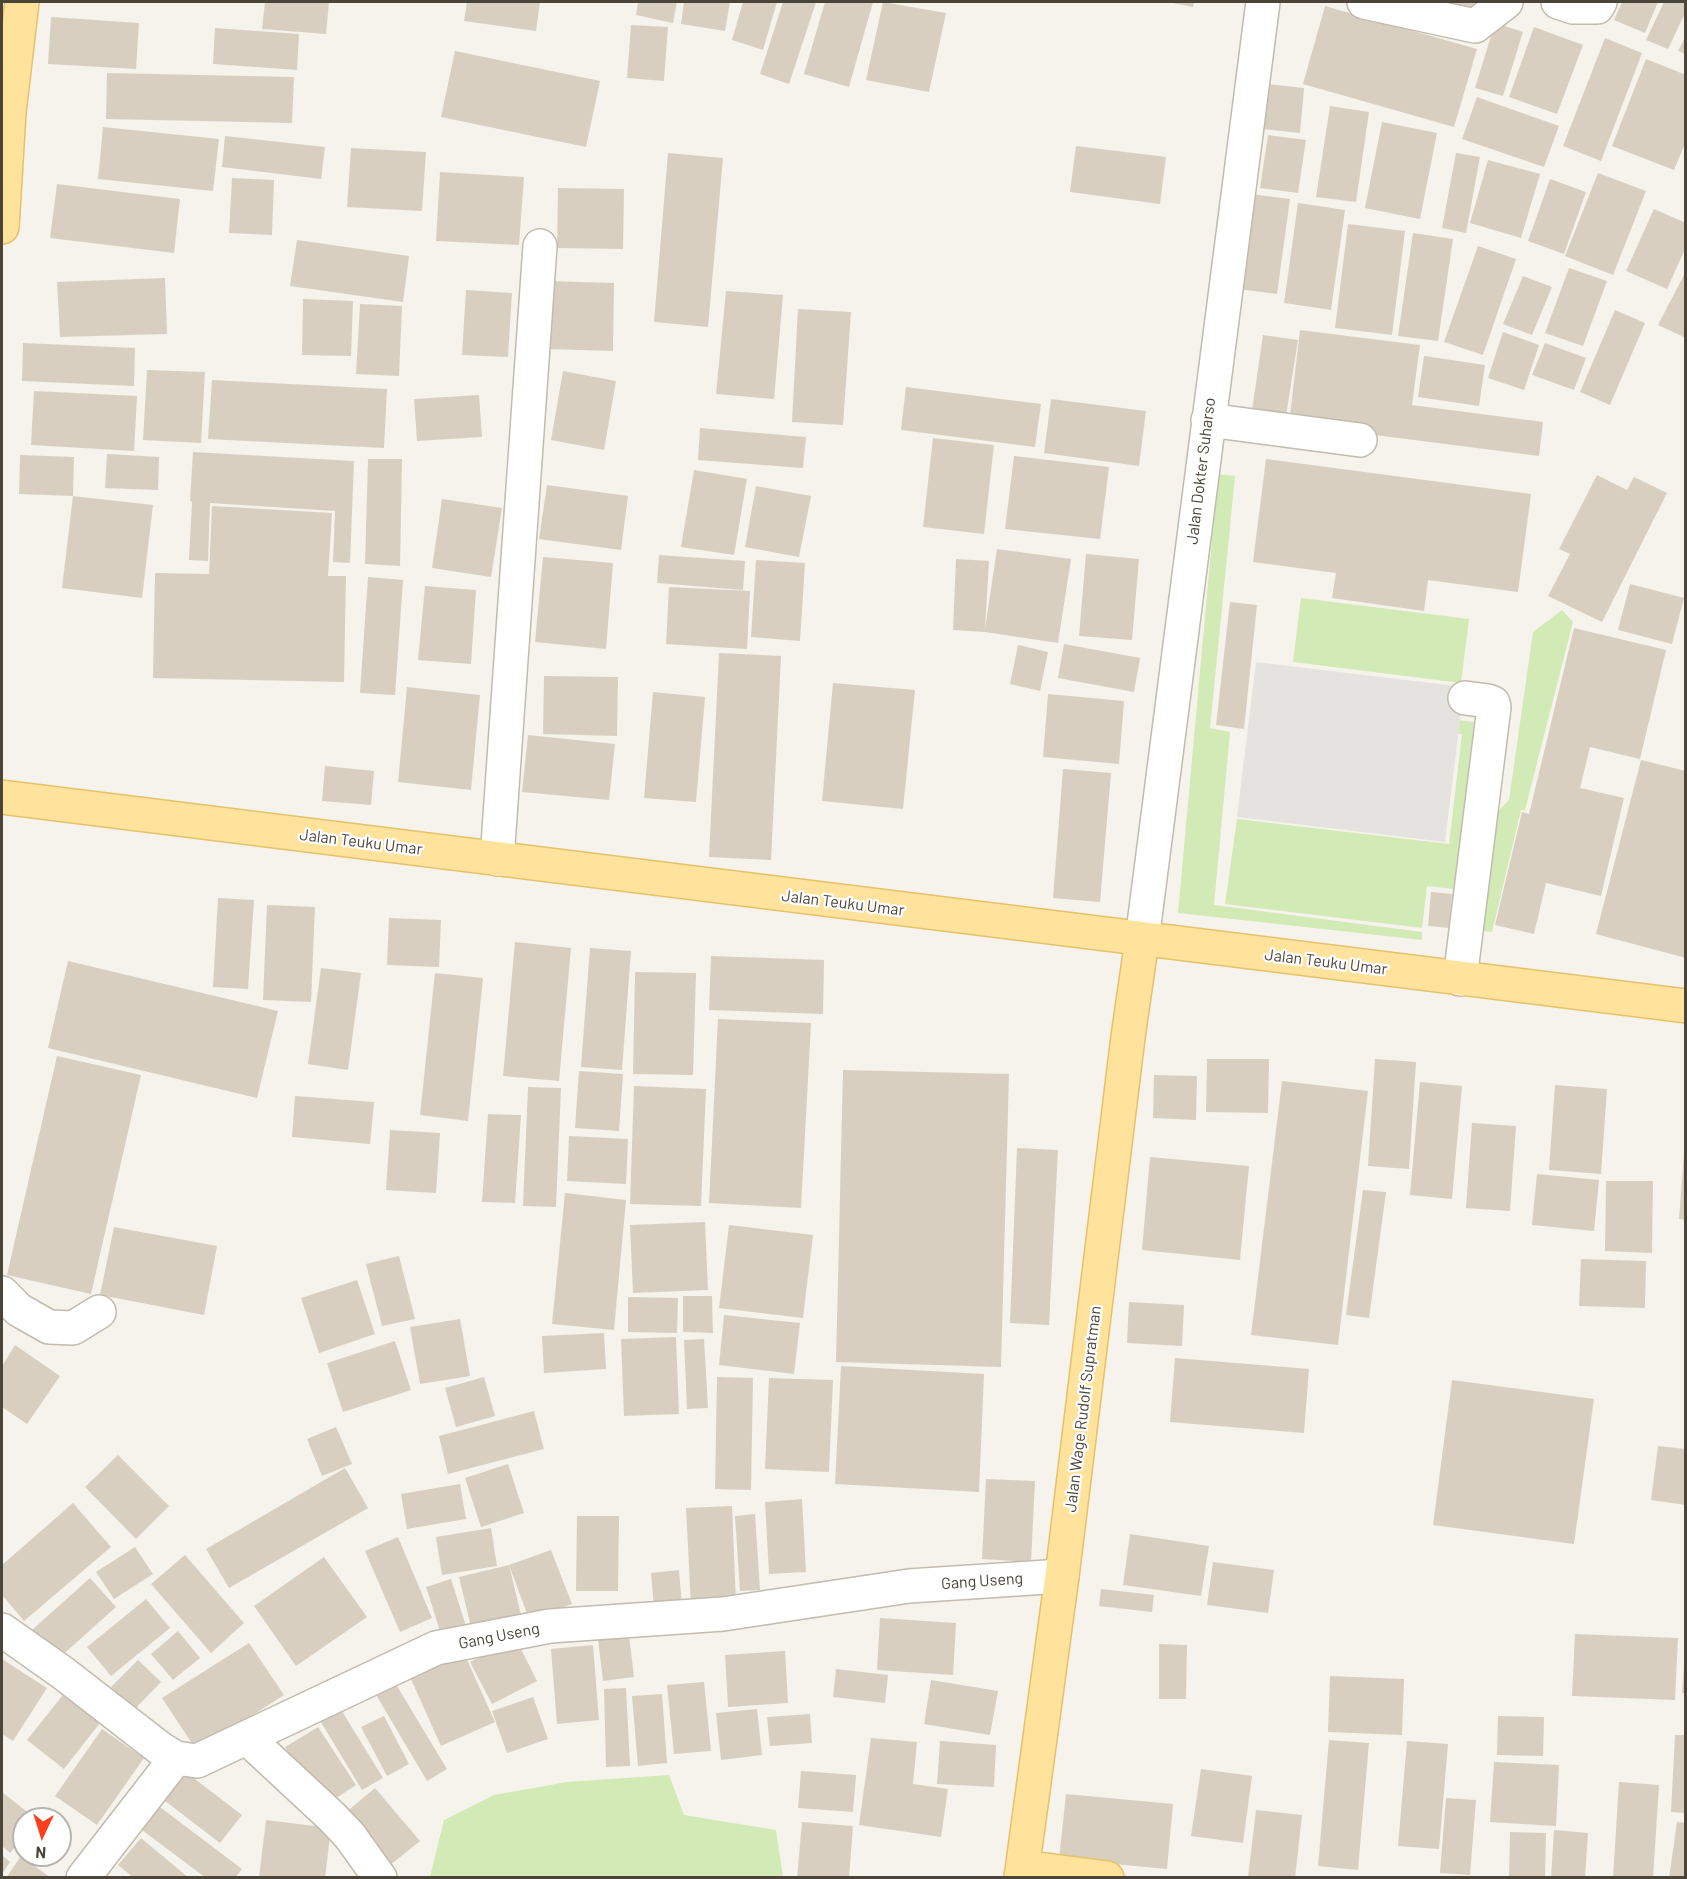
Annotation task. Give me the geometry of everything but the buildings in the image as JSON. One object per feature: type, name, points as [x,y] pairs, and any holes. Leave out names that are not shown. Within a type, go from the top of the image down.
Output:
[{"type":"main road","points":[[2,227],[9,112],[8,75],[22,2]]},
{"type":"main road","name":"Jalan Teuku Umar","points":[[2,797],[1686,1006]]},
{"type":"main road","name":"Jalan Wage Rudolf Supratman","points":[[1022,1872],[1062,1576],[1126,1048],[1142,940]]},
{"type":"main road","points":[[1022,1872],[1107,1878]]},
{"type":"street","name":"Jalan Dokter Suharso","points":[[1142,940],[1263,2]]},
{"type":"street","points":[[1364,2],[1475,26],[1506,2]]},
{"type":"street","points":[[1558,2],[1573,7],[1597,7],[1600,2]]},
{"type":"street","points":[[497,859],[540,246]]},
{"type":"street","points":[[1208,420],[1360,440]]},
{"type":"street","points":[[1460,979],[1494,707],[1493,703],[1488,701],[1465,698]]},
{"type":"street","points":[[2,1293],[19,1310],[49,1327],[73,1328],[99,1312]]},
{"type":"street","name":"Gang Useng","points":[[176,1758],[197,1761],[436,1648],[550,1626],[723,1614],[909,1586],[1062,1576]]},
{"type":"street","points":[[2,1630],[176,1758],[83,1878]]},
{"type":"street","points":[[247,1738],[332,1817],[350,1836],[380,1878]]},
{"type":"green space","points":[[1218,474],[1235,476],[1210,728],[1230,732],[1214,905],[1422,932],[1422,940],[1178,913]]},
{"type":"green space","points":[[1301,598],[1469,619],[1461,683],[1293,662]]},
{"type":"green space","points":[[1562,610],[1573,622],[1525,810],[1521,810],[1492,932],[1480,931],[1495,814],[1509,800],[1533,632]]},
{"type":"green space","points":[[1423,716],[1474,722],[1454,889],[1427,886],[1422,928],[1225,904],[1237,819],[1449,844],[1462,734],[1421,729]]},
{"type":"green space","points":[[669,1775],[684,1815],[776,1830],[783,1877],[430,1877],[444,1820],[494,1795],[567,1782]]},
{"type":"shaded area","points":[[1256,662],[1464,687],[1445,842],[1237,817]]}]
